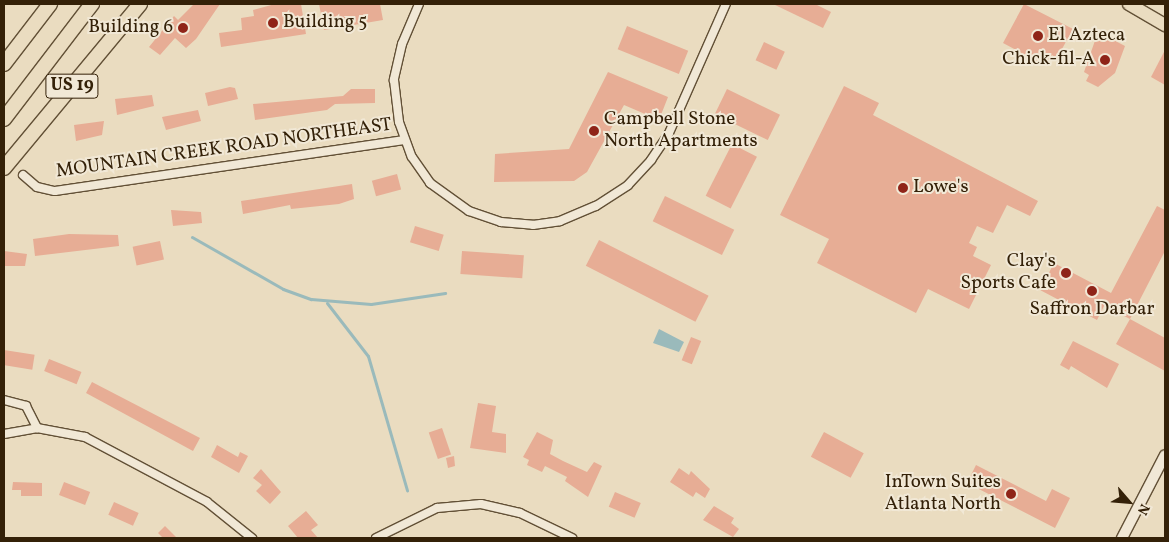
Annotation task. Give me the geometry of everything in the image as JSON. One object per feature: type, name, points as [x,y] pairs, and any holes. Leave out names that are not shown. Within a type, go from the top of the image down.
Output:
[{"type":"highway","points":[[4,64],[50,4]]},
{"type":"highway","points":[[4,119],[92,4]]},
{"type":"highway","name":"US 19","points":[[4,168],[140,4]]},
{"type":"main road","points":[[1129,4],[1165,25]]},
{"type":"street","points":[[419,4],[402,44],[394,80],[404,140],[430,182],[469,211],[525,225],[578,214],[621,190],[651,160],[669,133],[726,4]]},
{"type":"street","name":"MOUNTAIN CREEK ROAD NORTHEAST","points":[[23,175],[37,187],[55,191],[404,140]]},
{"type":"street","points":[[4,400],[26,406],[37,428]]},
{"type":"street","points":[[4,434],[37,428],[61,429],[94,441],[208,502],[252,538]]},
{"type":"street","points":[[1122,538],[1165,454]]},
{"type":"street","points":[[376,538],[415,515],[474,504],[520,513],[572,538]]},
{"type":"water","points":[[659,329],[684,342],[679,352],[653,343]]},
{"type":"building","name":"Building 6","points":[[194,4],[220,4],[196,39],[186,48],[175,38],[160,55],[149,47],[174,16],[178,20]]},
{"type":"building","name":"Building 5","points":[[275,4],[301,4],[306,34],[221,47],[219,33],[242,30],[241,18],[254,16],[253,10]]},
{"type":"building","points":[[319,4],[380,4],[383,20],[324,30]]},
{"type":"building","points":[[773,4],[815,4],[831,12],[823,28]]},
{"type":"building","name":"El Azteca","points":[[1024,4],[1073,29],[1057,58],[1052,55],[1046,66],[1003,43]]},
{"type":"building","points":[[627,26],[688,51],[679,74],[618,49]]},
{"type":"building","name":"Chick-fil-A","points":[[1098,32],[1125,46],[1115,73],[1098,87],[1086,81],[1089,75],[1084,72]]},
{"type":"building","points":[[764,42],[785,52],[776,70],[756,60]]},
{"type":"building","points":[[1165,50],[1165,85],[1151,77]]},
{"type":"building","name":"Campbell Stone North Apartments","points":[[608,72],[668,97],[659,120],[624,105],[587,172],[574,181],[494,182],[495,154],[569,149]]},
{"type":"building","name":"Lowe's","points":[[844,86],[879,103],[873,115],[1038,201],[1030,216],[1007,205],[993,233],[977,226],[969,243],[977,247],[973,256],[991,265],[969,309],[928,289],[916,313],[817,263],[829,239],[780,215]]},
{"type":"building","points":[[230,87],[235,88],[238,99],[208,106],[205,93]]},
{"type":"building","points":[[351,89],[375,89],[375,103],[335,104],[327,110],[255,120],[253,104],[343,96]]},
{"type":"building","points":[[727,89],[780,115],[768,140],[715,114]]},
{"type":"building","points":[[152,95],[154,106],[117,115],[115,99]]},
{"type":"building","points":[[198,110],[201,121],[166,130],[162,117]]},
{"type":"building","points":[[104,121],[102,135],[76,141],[74,125]]},
{"type":"building","points":[[732,144],[757,157],[731,208],[706,196]]},
{"type":"building","points":[[397,174],[401,189],[376,196],[372,181]]},
{"type":"building","points":[[352,184],[354,199],[339,204],[291,209],[290,205],[243,214],[241,201]]},
{"type":"building","points":[[665,196],[734,230],[722,255],[653,221]]},
{"type":"building","points":[[1157,206],[1165,210],[1165,251],[1130,319],[1104,306],[1097,320],[1040,290],[1054,263],[1111,293]]},
{"type":"building","points":[[171,210],[201,212],[202,223],[173,226]]},
{"type":"building","points":[[415,226],[444,235],[439,251],[410,242]]},
{"type":"building","points":[[69,234],[118,235],[119,246],[35,256],[33,239]]},
{"type":"building","points":[[599,240],[709,296],[695,322],[586,266]]},
{"type":"building","points":[[160,241],[164,260],[137,265],[133,247]]},
{"type":"building","points":[[4,251],[27,254],[25,266],[4,266]]},
{"type":"building","points":[[462,251],[524,255],[522,278],[460,274]]},
{"type":"building","points":[[1130,319],[1165,338],[1165,371],[1116,344]]},
{"type":"building","points":[[691,337],[701,341],[692,364],[682,360]]},
{"type":"building","points":[[1073,341],[1119,364],[1107,388],[1071,366],[1069,370],[1060,365]]},
{"type":"building","points":[[4,350],[35,355],[32,370],[4,365]]},
{"type":"building","points":[[49,359],[81,372],[77,384],[44,371]]},
{"type":"building","points":[[92,382],[200,438],[193,451],[86,393]]},
{"type":"building","points":[[478,403],[496,406],[492,432],[506,434],[506,453],[470,448]]},
{"type":"building","points":[[442,428],[451,454],[438,459],[429,433]]},
{"type":"building","points":[[537,432],[553,440],[550,454],[563,461],[587,472],[594,462],[602,466],[588,497],[565,481],[567,477],[545,466],[542,472],[527,465],[529,460],[523,457]]},
{"type":"building","points":[[824,432],[864,453],[851,478],[811,457]]},
{"type":"building","points":[[217,445],[238,457],[240,452],[248,456],[239,473],[211,457]]},
{"type":"building","points":[[454,456],[455,466],[448,468],[446,458]]},
{"type":"building","name":"InTown Suites Atlanta North","points":[[976,465],[1046,501],[1052,489],[1070,498],[1055,528],[967,483]]},
{"type":"building","points":[[679,468],[689,475],[691,471],[710,489],[705,498],[696,492],[693,497],[670,482]]},
{"type":"building","points":[[261,469],[281,492],[270,504],[256,491],[262,485],[253,478]]},
{"type":"building","points":[[13,482],[42,483],[42,496],[21,496],[21,490],[12,490]]},
{"type":"building","points":[[64,482],[90,492],[85,505],[59,495]]},
{"type":"building","points":[[615,492],[641,503],[635,518],[609,507]]},
{"type":"building","points":[[114,502],[139,513],[133,526],[108,515]]},
{"type":"building","points":[[714,506],[734,518],[731,523],[739,529],[733,537],[703,520]]},
{"type":"building","points":[[306,511],[318,525],[311,530],[318,538],[298,538],[288,526]]},
{"type":"building","points":[[165,526],[177,538],[163,538],[158,533]]},
{"type":"waterway","points":[[192,237],[283,289],[311,299],[371,304],[445,293]]},
{"type":"waterway","points":[[327,303],[368,356],[407,490]]},
{"type":"place","name":"Building 5","points":[[273,23]]},
{"type":"place","name":"Building 6","points":[[183,28]]},
{"type":"place","name":"El Azteca","points":[[1038,36]]},
{"type":"place","name":"Chick-fil-A","points":[[1105,60]]},
{"type":"place","name":"Campbell Stone North Apartments","points":[[594,131]]},
{"type":"place","name":"Lowe's","points":[[903,188]]},
{"type":"place","name":"Clay's Sports Cafe","points":[[1066,273]]},
{"type":"place","name":"Saffron Darbar","points":[[1092,291]]},
{"type":"place","name":"InTown Suites Atlanta North","points":[[1011,494]]}]
